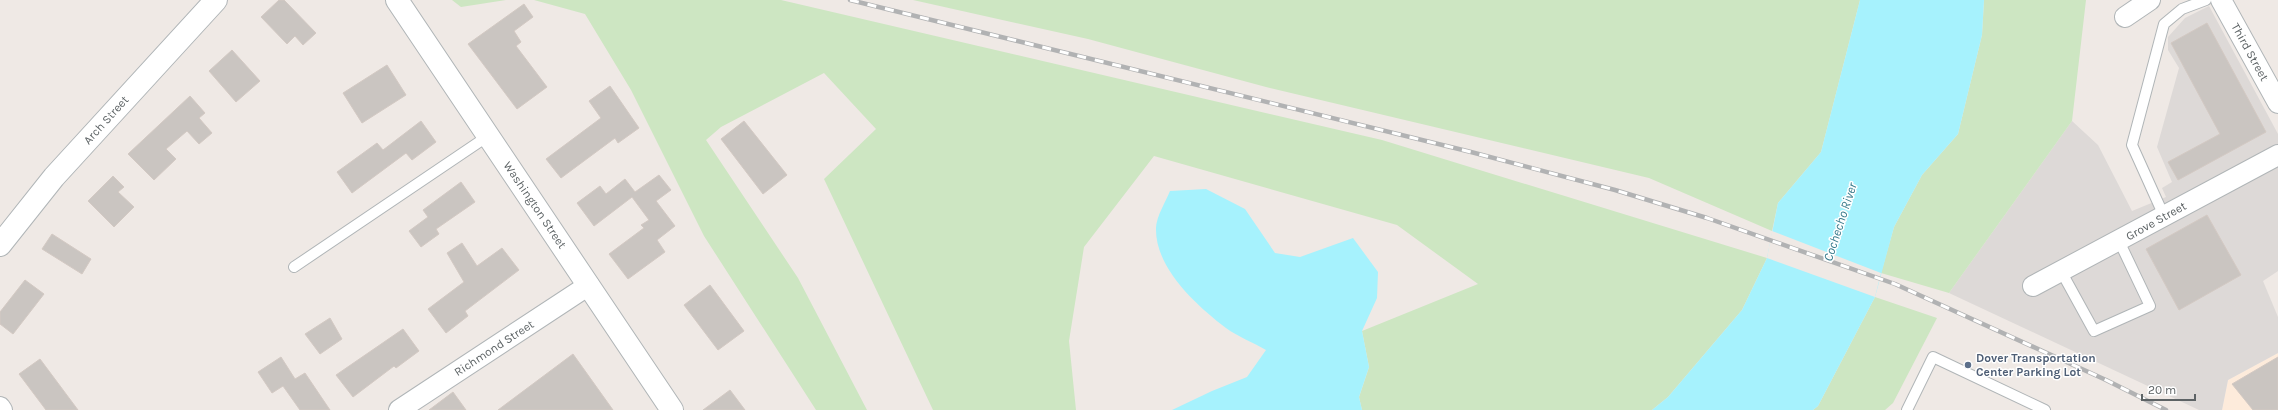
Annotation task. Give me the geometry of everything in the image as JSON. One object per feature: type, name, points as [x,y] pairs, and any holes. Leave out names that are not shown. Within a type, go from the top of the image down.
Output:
[{"type":"street","name":"Washington Street","points":[[397,0],[672,410]]},
{"type":"street","points":[[2125,18],[2150,0]]},
{"type":"street","name":"Third Street","points":[[2221,0],[2278,103]]},
{"type":"street","name":"Arch Street","points":[[0,245],[54,177],[211,2]]},
{"type":"street","name":"Grove Street","points":[[2033,286],[2278,155]]},
{"type":"street","name":"Richmond Street","points":[[399,410],[589,285]]},
{"type":"lane","points":[[2164,216],[2132,145],[2164,24],[2182,9],[2206,0]]},
{"type":"lane","points":[[294,267],[488,136]]},
{"type":"lane","points":[[2061,271],[2094,331],[2150,306],[2119,241]]},
{"type":"lane","points":[[1907,410],[1932,357],[2045,410]]},
{"type":"shaded area","points":[[2209,6],[2278,134],[2278,271],[2263,281],[2278,317],[2278,353],[2228,380],[2222,410],[2199,410],[1949,293],[2072,121],[2098,145],[2132,211],[2166,197],[2162,188],[2172,182],[2157,147],[2179,68],[2168,50],[2168,37],[2185,18]]},
{"type":"shaded area","points":[[2278,353],[2278,410],[2222,410],[2228,380]]},
{"type":"green space","points":[[452,0],[506,0],[461,7]]},
{"type":"green space","points":[[534,0],[781,0],[1382,140],[1767,258],[1742,310],[1668,397],[1652,410],[1362,410],[1359,397],[1369,367],[1362,331],[1478,284],[1397,225],[1154,156],[1084,247],[1069,341],[1076,410],[933,410],[824,179],[876,129],[824,73],[721,127],[706,140],[798,278],[867,410],[816,410],[704,236],[631,90],[585,14]]},
{"type":"green space","points":[[913,0],[1860,0],[1821,152],[1778,203],[1772,231],[1649,178],[1266,87],[1088,39]]},
{"type":"green space","points":[[1984,0],[2086,0],[2072,121],[1949,293],[1881,273],[1894,227],[1922,175],[1958,134],[1982,35]]},
{"type":"green space","points":[[1875,297],[1937,318],[1893,403],[1885,410],[1813,410],[1818,406]]},
{"type":"water","name":"Cochecho River","points":[[1860,0],[1984,0],[1982,35],[1958,134],[1922,175],[1894,227],[1875,297],[1818,406],[1813,410],[1652,410],[1668,397],[1742,310],[1767,258],[1778,203],[1821,152]]},
{"type":"water","points":[[1206,189],[1245,209],[1275,253],[1300,257],[1353,238],[1378,272],[1377,298],[1362,331],[1369,367],[1359,397],[1362,410],[1172,410],[1212,391],[1247,377],[1266,350],[1241,337],[1214,319],[1190,297],[1179,284],[1162,257],[1157,243],[1156,224],[1170,191]]},
{"type":"pier","points":[[1772,231],[1881,273],[1875,297],[1767,258]]},
{"type":"building","points":[[279,0],[284,0],[316,33],[303,45],[295,36],[287,44],[261,17]]},
{"type":"building","points":[[524,4],[533,17],[514,31],[521,42],[516,46],[547,87],[517,109],[468,44]]},
{"type":"building","points":[[2207,23],[2266,132],[2178,180],[2168,162],[2220,134],[2171,43]]},
{"type":"building","points":[[232,50],[260,81],[236,102],[209,71]]},
{"type":"building","points":[[387,65],[406,95],[362,123],[343,93]]},
{"type":"building","points":[[610,86],[639,128],[618,143],[615,138],[561,178],[546,159],[601,118],[589,101]]},
{"type":"building","points":[[190,96],[205,113],[199,118],[212,133],[199,144],[187,131],[166,149],[176,159],[154,180],[128,154]]},
{"type":"building","points":[[421,121],[436,142],[412,160],[406,153],[352,193],[337,172],[377,143],[383,150]]},
{"type":"building","points":[[744,121],[787,175],[763,194],[721,139]]},
{"type":"building","points":[[659,175],[671,190],[656,201],[675,226],[657,240],[665,252],[628,279],[609,254],[644,228],[641,225],[649,220],[632,197],[594,226],[577,203],[600,186],[606,194],[625,179],[635,192]]},
{"type":"building","points":[[113,176],[124,187],[118,192],[134,207],[114,227],[88,201]]},
{"type":"building","points":[[461,182],[475,202],[436,229],[439,234],[421,247],[409,231],[428,217],[423,210]]},
{"type":"building","points":[[2207,215],[2241,275],[2179,310],[2146,249]]},
{"type":"building","points":[[52,234],[91,259],[82,274],[42,249]]},
{"type":"building","points":[[462,243],[477,266],[502,248],[519,270],[465,311],[468,316],[446,333],[428,309],[464,282],[447,253]]},
{"type":"building","points":[[25,280],[44,294],[13,334],[0,324],[0,312]]},
{"type":"building","points":[[710,285],[744,331],[718,350],[684,305]]},
{"type":"building","points":[[330,318],[342,339],[320,354],[305,334]]},
{"type":"building","points":[[403,329],[419,351],[396,368],[394,366],[353,397],[336,375]]},
{"type":"building","points":[[573,354],[613,410],[498,410]]},
{"type":"building","points":[[281,357],[295,379],[305,373],[330,410],[300,410],[283,386],[272,393],[258,372]]},
{"type":"building","points":[[2278,357],[2278,410],[2253,410],[2232,384]]},
{"type":"building","points":[[40,359],[78,410],[46,410],[19,374]]},
{"type":"building","points":[[730,390],[745,410],[703,410]]},
{"type":"building","points":[[453,392],[466,410],[429,410]]},
{"type":"railway","points":[[850,0],[1471,152],[1615,190],[1707,218],[1895,284],[2106,380],[2166,410]]},
{"type":"place","name":"Dover Transportation Center Parking Lot","points":[[1968,365]]}]
